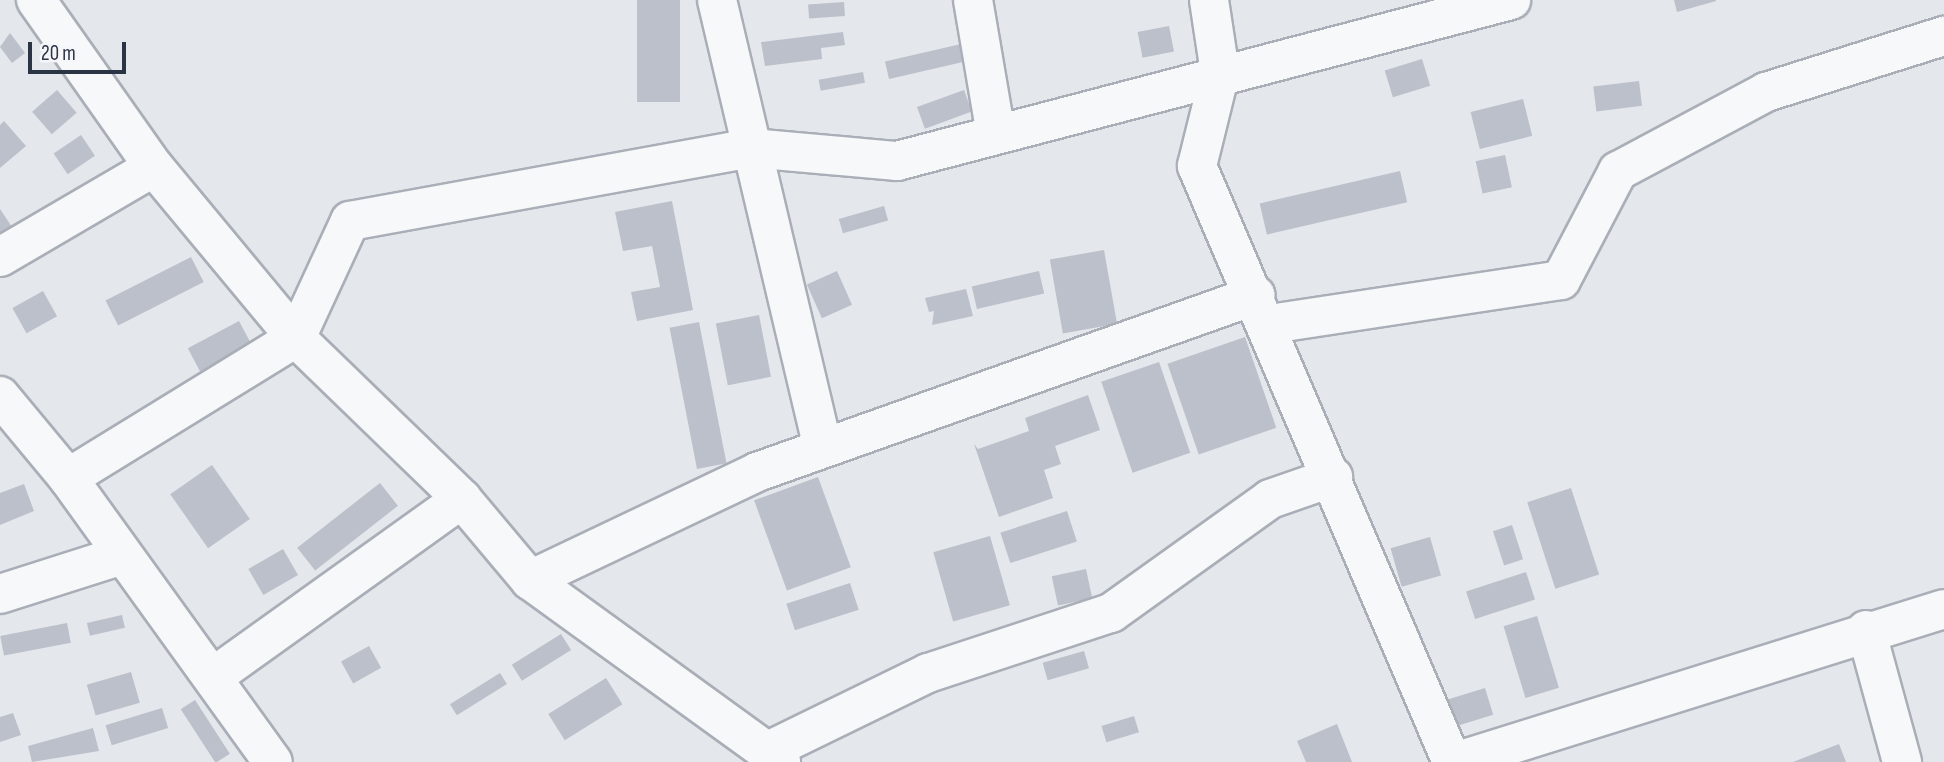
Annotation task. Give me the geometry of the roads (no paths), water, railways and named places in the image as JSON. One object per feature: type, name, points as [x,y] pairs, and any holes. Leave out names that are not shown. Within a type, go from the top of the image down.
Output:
[{"type":"street","points":[[36,0],[154,167],[296,338],[462,499],[530,580],[775,756],[928,673],[1111,613],[1270,499],[1334,477]]},
{"type":"street","points":[[717,0],[823,448]]},
{"type":"street","points":[[973,0],[996,134]]},
{"type":"street","points":[[1209,0],[1220,73],[1196,166],[1263,309],[1454,762],[1866,630],[1944,609]]},
{"type":"street","points":[[68,478],[296,338],[350,221],[751,148],[897,161],[1220,73],[1511,0]]},
{"type":"street","points":[[530,580],[757,472],[823,448],[1263,309],[1561,280],[1618,172],[1766,92],[1944,36]]},
{"type":"street","points":[[0,257],[154,167]]},
{"type":"street","points":[[0,396],[68,478],[273,762]]},
{"type":"street","points":[[213,677],[462,499]]},
{"type":"street","points":[[0,594],[122,555]]},
{"type":"street","points":[[1866,630],[1902,762]]}]
